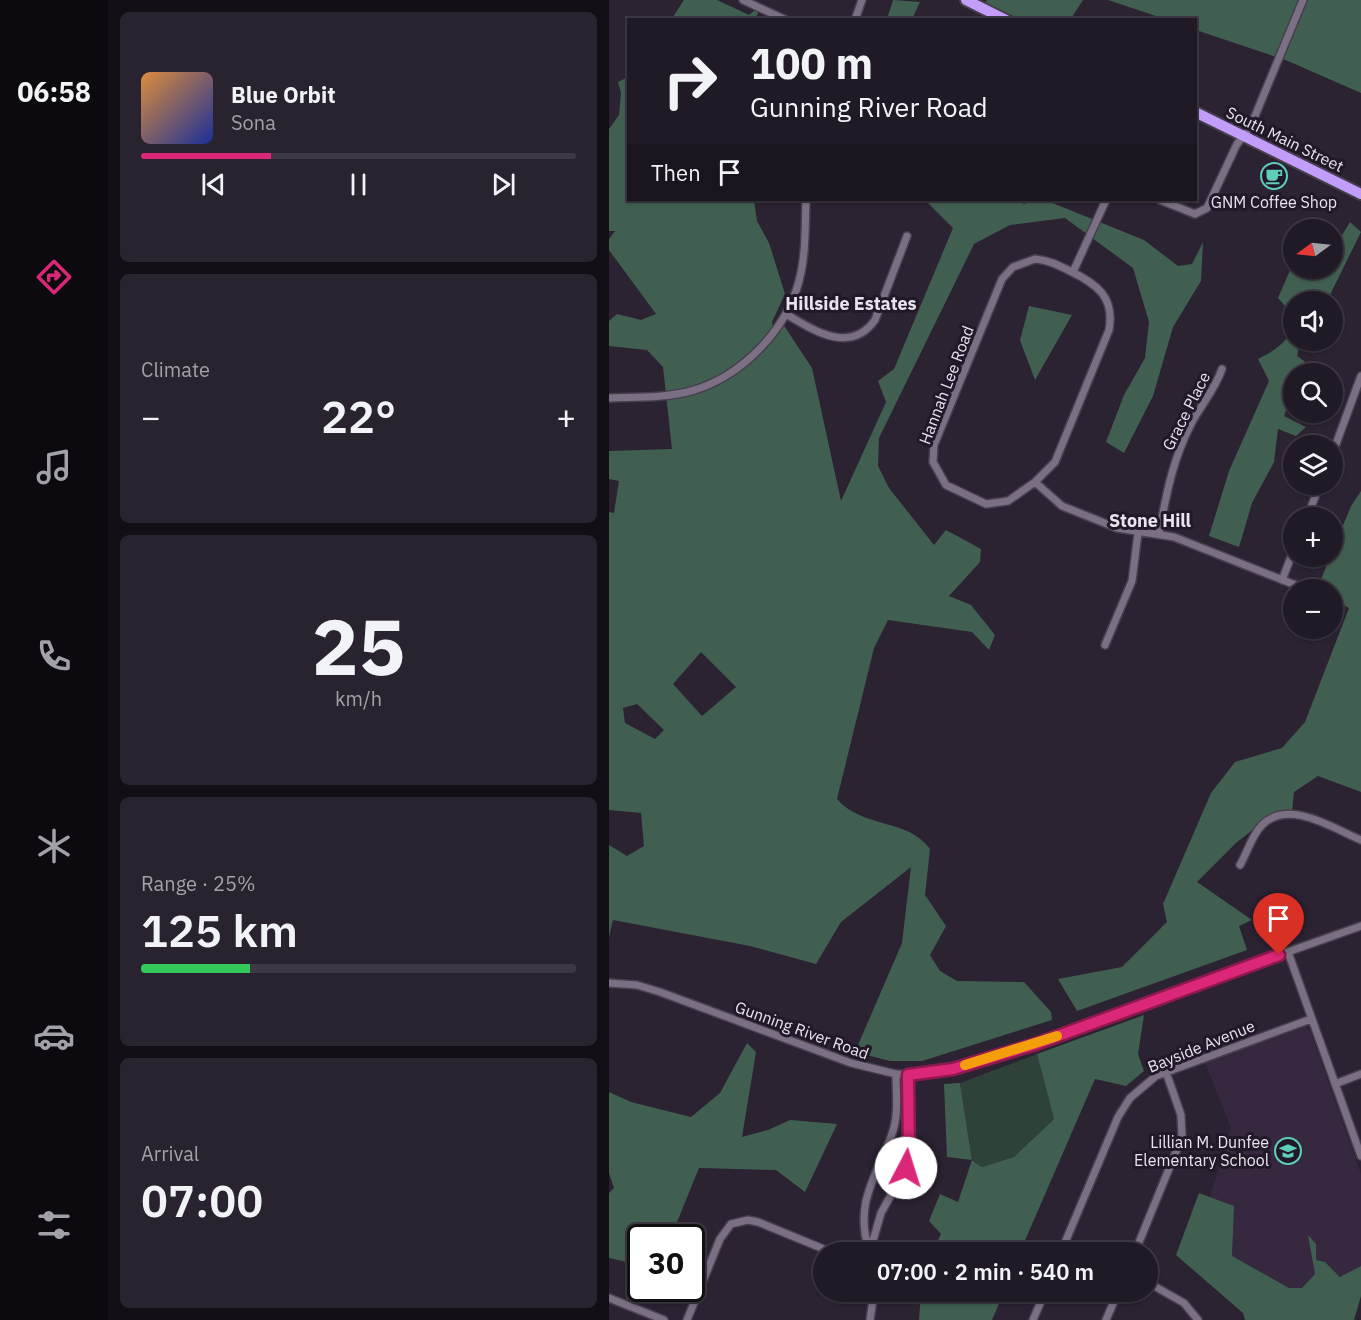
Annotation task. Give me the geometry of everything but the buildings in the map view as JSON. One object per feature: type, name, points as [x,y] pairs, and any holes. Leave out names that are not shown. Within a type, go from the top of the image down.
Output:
[{"type":"highway","points":[[966,0],[1002,18]]},
{"type":"highway","name":"South Main Street","points":[[1197,113],[1361,194]]},
{"type":"street","points":[[743,0],[782,18]]},
{"type":"street","points":[[856,18],[862,0]]},
{"type":"street","points":[[1163,201],[1185,212],[1195,214],[1203,211],[1210,203],[1237,144],[1244,137],[1303,0]]},
{"type":"street","points":[[609,398],[677,394],[714,382],[750,358],[786,314],[799,282],[803,259],[806,201]]},
{"type":"street","points":[[1073,272],[1106,201]]},
{"type":"street","points":[[786,314],[824,336],[843,338],[869,328],[875,320],[907,236]]},
{"type":"street","name":"Hannah Lee Road","points":[[1035,259],[1045,260],[1073,272],[1103,291],[1111,319],[1055,462],[1035,482],[1008,501],[999,504],[974,500],[946,485],[937,474],[933,462],[934,445],[1002,279],[1013,267],[1035,259]]},
{"type":"street","name":"Grace Place","points":[[1159,534],[1170,477],[1192,423],[1218,382],[1222,369]]},
{"type":"street","points":[[1339,435],[1361,376]]},
{"type":"street","points":[[1035,482],[1062,506],[1117,528],[1182,540],[1282,580],[1287,567]]},
{"type":"street","points":[[1105,645],[1132,581],[1138,533]]},
{"type":"street","points":[[1240,866],[1260,826],[1278,815],[1303,816],[1361,840]]},
{"type":"street","name":"Gunning River Road","points":[[609,984],[637,986],[660,992],[851,1063],[908,1075],[953,1069],[1036,1044],[1129,1008],[1361,926]]},
{"type":"street","points":[[1288,952],[1361,1156]]},
{"type":"street","name":"Bayside Avenue","points":[[1066,1242],[1123,1108],[1141,1087],[1166,1072],[1311,1019]]},
{"type":"street","points":[[1139,1242],[1182,1137],[1181,1115],[1166,1072]]},
{"type":"street","points":[[866,1242],[864,1203],[892,1133],[897,1106],[896,1074]]},
{"type":"street","points":[[1335,1083],[1361,1074]]},
{"type":"street","points":[[871,1242],[881,1213],[906,1168],[909,1157],[908,1075]]},
{"type":"street","points":[[687,1320],[720,1239],[731,1224],[748,1220],[757,1222],[813,1245]]},
{"type":"street","points":[[1158,1288],[1185,1303],[1198,1320]]},
{"type":"street","points":[[609,1298],[664,1320]]},
{"type":"street","points":[[870,1320],[873,1302]]},
{"type":"street","points":[[1033,1320],[1041,1302]]},
{"type":"street","points":[[1106,1320],[1114,1302]]},
{"type":"shaded area","name":"Lillian M. Dunfee Elementary School","points":[[1305,1027],[1310,1031],[1361,1174],[1361,1266],[1341,1277],[1325,1262],[1316,1260],[1316,1244],[1309,1236],[1315,1274],[1302,1288],[1289,1288],[1232,1256],[1234,1206],[1210,1197],[1231,1128],[1205,1062]]},
{"type":"green space","points":[[684,0],[717,0],[749,15],[760,6],[756,18],[672,18]]},
{"type":"green space","points":[[893,0],[920,2],[912,18],[887,18]]},
{"type":"green space","points":[[987,0],[1083,0],[1071,18],[1018,18],[985,3]]},
{"type":"green space","points":[[1108,0],[1361,0],[1361,93],[1288,61],[1197,30],[1197,18],[1162,18]]},
{"type":"green space","points":[[627,78],[627,201],[754,201],[757,221],[769,243],[785,294],[772,322],[775,339],[783,324],[812,368],[841,501],[886,402],[878,381],[894,369],[953,228],[926,201],[963,201],[967,203],[970,201],[1015,201],[1025,204],[1028,201],[1047,201],[1144,240],[1178,266],[1192,264],[1203,242],[1201,281],[1173,327],[1153,396],[1124,453],[1106,442],[1124,395],[1145,358],[1149,322],[1133,268],[1065,218],[1010,225],[974,244],[879,438],[878,466],[889,488],[934,545],[946,530],[981,549],[980,562],[949,596],[971,605],[995,635],[989,650],[972,632],[888,620],[874,648],[837,799],[859,815],[910,832],[930,849],[925,895],[946,926],[930,955],[940,971],[957,981],[1024,982],[1051,1012],[1052,1020],[922,1061],[890,1061],[855,1052],[902,943],[911,867],[841,922],[816,964],[750,946],[613,920],[609,937],[609,845],[627,856],[644,846],[641,813],[609,810],[609,512],[614,513],[619,481],[609,479],[609,451],[672,449],[663,367],[647,350],[609,346],[609,321],[617,314],[641,320],[656,314],[609,250],[609,239],[615,231],[609,231],[609,129],[619,115],[621,93],[618,82]],"holes":[[[701,652],[736,687],[702,716],[673,684]],[[637,704],[664,730],[655,739],[625,723],[623,708]]]},
{"type":"green space","points":[[1350,222],[1361,232],[1343,269],[1343,234]]},
{"type":"green space","points":[[1286,279],[1338,279],[1332,291],[1283,291],[1283,304],[1278,298]]},
{"type":"green space","points":[[1029,306],[1072,315],[1035,380],[1020,340]]},
{"type":"green space","points":[[1283,342],[1283,351],[1298,351],[1297,356],[1307,363],[1283,363],[1283,423],[1298,423],[1306,427],[1297,435],[1278,429],[1274,462],[1252,503],[1239,547],[1209,536],[1229,471],[1269,381],[1258,359]]},
{"type":"green space","points":[[1361,491],[1361,792],[1318,776],[1294,792],[1292,812],[1265,820],[1236,843],[1197,882],[1252,920],[1239,926],[1247,950],[1077,1011],[1058,979],[1122,967],[1167,922],[1163,904],[1211,793],[1235,762],[1282,748],[1305,722],[1337,639],[1343,639],[1343,624],[1349,608],[1343,605],[1343,579],[1321,579],[1326,567],[1343,567],[1343,526],[1351,506]]},
{"type":"green space","points":[[1144,1015],[1138,1054],[1144,1071],[1126,1086],[1095,1079],[1024,1242],[937,1242],[941,1234],[929,1221],[940,1194],[958,1202],[972,1160],[982,1167],[1014,1157],[1054,1119],[1037,1054]]},
{"type":"green space","points":[[747,1043],[756,1052],[742,1137],[768,1130],[790,1120],[837,1124],[805,1192],[776,1170],[699,1168],[676,1224],[627,1224],[627,1262],[609,1258],[609,1193],[614,1188],[609,1173],[609,1092],[631,1102],[691,1117],[720,1093]]},
{"type":"green space","points":[[1037,1054],[1054,1119],[1014,1157],[982,1167],[972,1159],[960,1083]]},
{"type":"green space","points":[[960,1083],[972,1160],[947,1157],[944,1084]]},
{"type":"green space","points":[[1199,1193],[1234,1206],[1232,1256],[1289,1288],[1302,1288],[1315,1274],[1308,1235],[1316,1244],[1316,1260],[1325,1262],[1340,1277],[1361,1266],[1361,1296],[1354,1320],[1245,1320],[1243,1313],[1176,1255]]},
{"type":"green space","points":[[920,1302],[1000,1302],[992,1320],[919,1320]]},
{"type":"slow traffic","points":[[965,1065],[1057,1036]]},
{"type":"place","name":"GNM Coffee Shop","points":[[1274,176]]},
{"type":"place","name":"Lillian M. Dunfee Elementary School","points":[[1288,1151]]},
{"type":"district","name":"Hillside Estates","points":[[851,303]]},
{"type":"district","name":"Stone Hill","points":[[1150,520]]},
{"type":"route","points":[[906,1168],[909,1157],[908,1075],[953,1069],[1036,1044],[1129,1008],[1279,955]]}]
